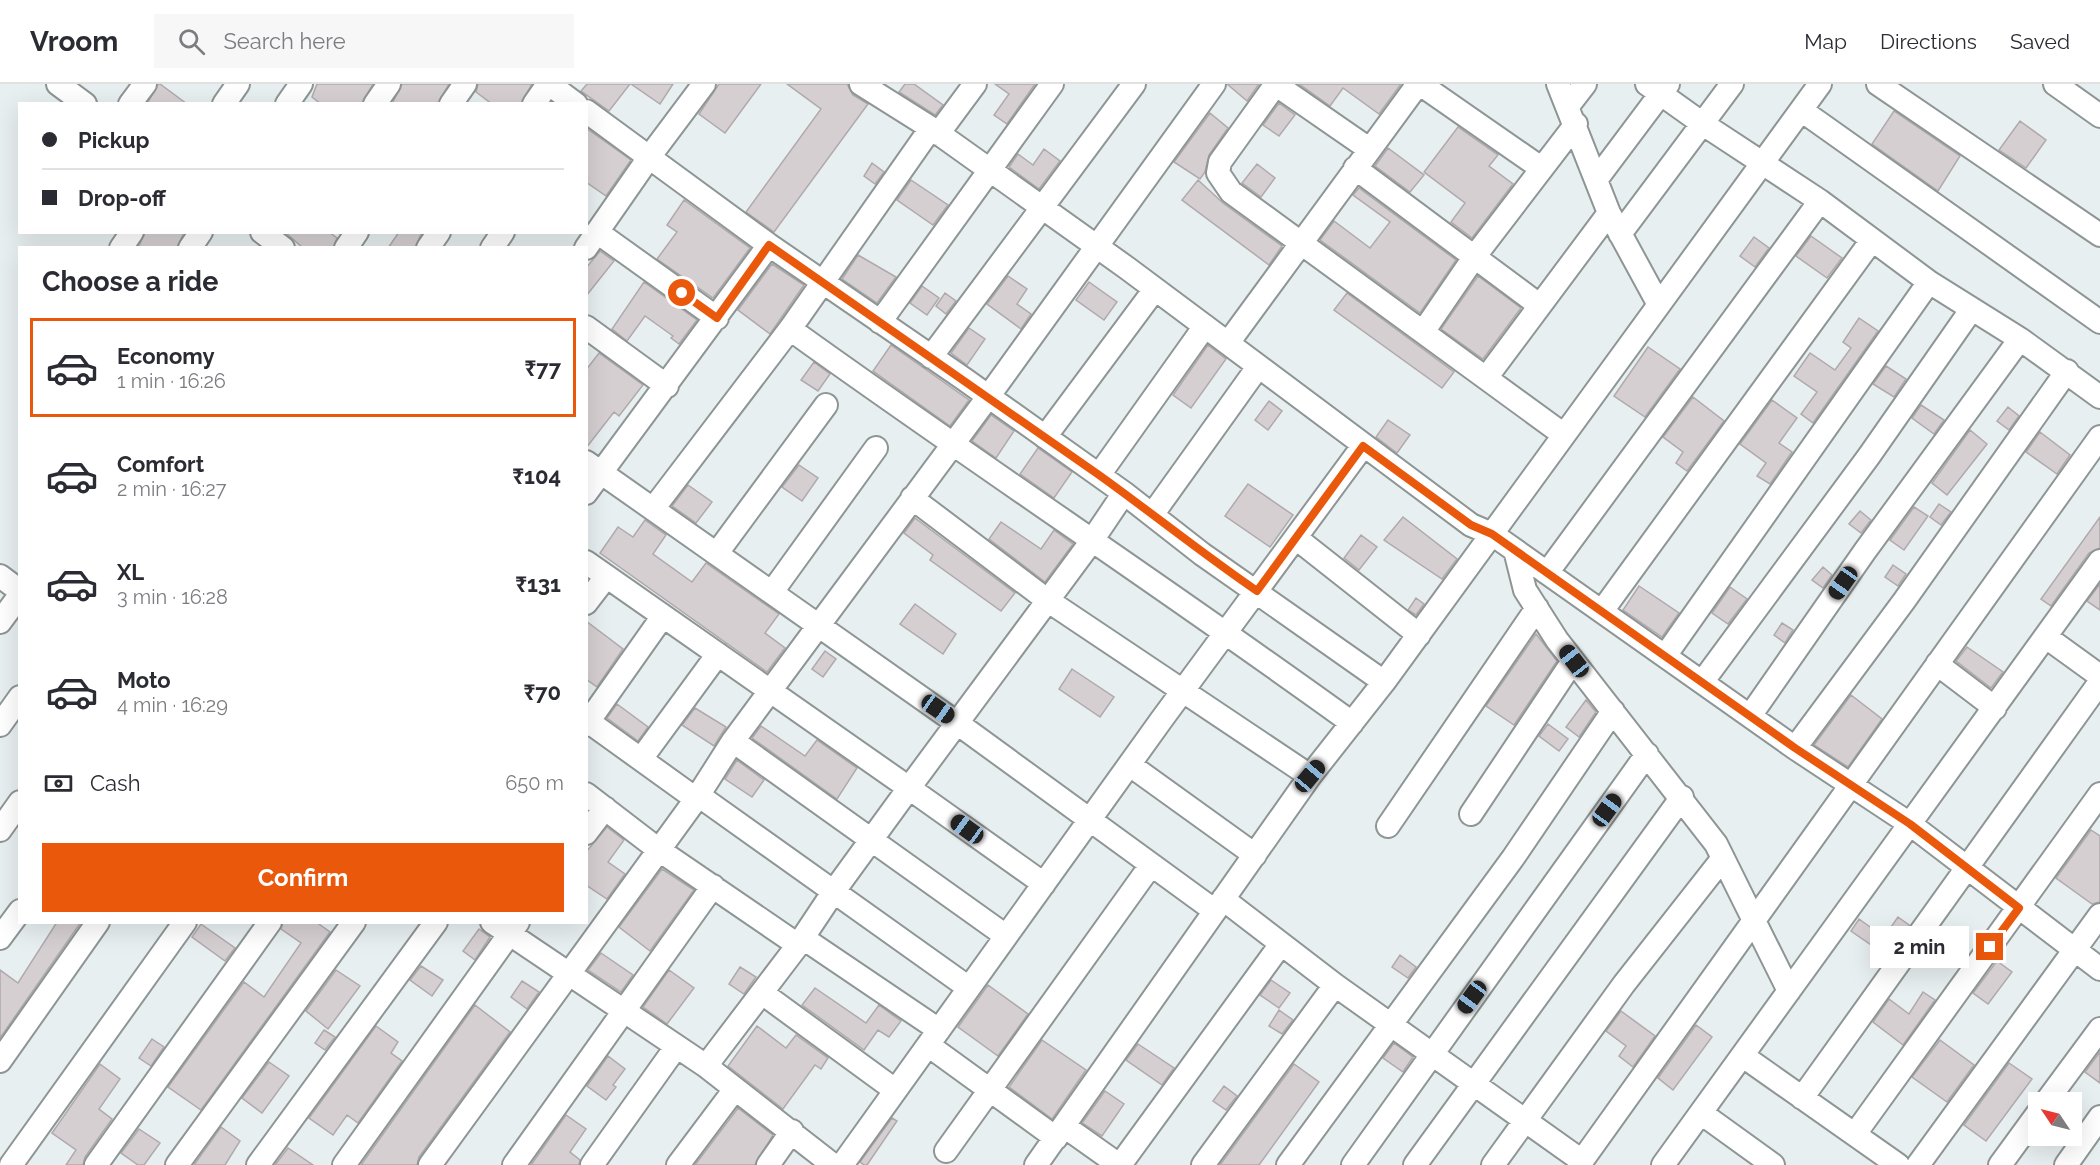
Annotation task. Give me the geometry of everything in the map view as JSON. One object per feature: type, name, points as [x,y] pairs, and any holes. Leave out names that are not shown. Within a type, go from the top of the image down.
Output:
[{"type":"street","points":[[58,84],[82,102]]},
{"type":"street","points":[[132,102],[145,84]]},
{"type":"street","points":[[225,102],[238,84]]},
{"type":"street","points":[[288,102],[301,84]]},
{"type":"street","points":[[376,102],[389,84]]},
{"type":"street","points":[[452,102],[465,84]]},
{"type":"street","points":[[536,102],[549,84],[573,102]]},
{"type":"street","points":[[704,84],[650,156],[592,240],[717,318]]},
{"type":"street","points":[[653,509],[790,329],[934,131],[975,84]]},
{"type":"street","points":[[880,322],[1052,84]]},
{"type":"street","points":[[931,357],[1134,84]]},
{"type":"street","points":[[430,1165],[697,797],[733,741],[988,397],[1214,84]]},
{"type":"street","points":[[1369,149],[1275,84],[1220,162],[1218,173],[1231,192],[1564,435]]},
{"type":"street","points":[[1558,84],[1609,213],[1658,303]]},
{"type":"street","points":[[1423,332],[1475,256],[1541,168],[1572,115],[1585,84]]},
{"type":"street","points":[[1620,234],[1732,84]]},
{"type":"street","points":[[1036,1165],[1310,776],[1419,635],[1658,303],[1820,84]]},
{"type":"street","points":[[1878,84],[2100,235]]},
{"type":"street","points":[[2055,84],[2100,116]]},
{"type":"street","points":[[1228,344],[1369,149],[1409,87],[1541,168]]},
{"type":"street","points":[[1596,180],[1658,87],[1703,124],[1820,201],[1929,282],[2020,339],[2100,397]]},
{"type":"street","points":[[874,88],[1155,289],[1471,525],[1492,534],[1516,554],[1602,611],[1795,748],[1910,824],[2100,969]]},
{"type":"street","points":[[1801,111],[2100,322]]},
{"type":"street","points":[[588,113],[650,156],[769,245],[1099,475],[1202,554],[1384,682]]},
{"type":"street","points":[[1355,168],[1539,305]]},
{"type":"street","points":[[1547,573],[1820,201]]},
{"type":"street","points":[[1486,378],[1609,213]]},
{"type":"street","points":[[1602,611],[1872,240]]},
{"type":"street","points":[[588,486],[594,467],[667,386],[769,245]]},
{"type":"street","points":[[1665,656],[1929,282]]},
{"type":"street","points":[[1045,437],[1155,289]]},
{"type":"street","points":[[1702,681],[1869,456],[1971,310]]},
{"type":"street","points":[[1099,475],[1205,326]]},
{"type":"street","points":[[588,328],[667,386]]},
{"type":"street","points":[[790,329],[952,446],[1227,633],[1352,723]]},
{"type":"street","points":[[1750,716],[1865,550],[2020,339]]},
{"type":"street","points":[[1152,515],[1258,368]]},
{"type":"street","points":[[1795,748],[1904,601],[2067,371]]},
{"type":"street","points":[[717,553],[826,405]]},
{"type":"street","points":[[594,467],[957,723],[1151,865],[1281,944],[1580,1163],[2100,437]]},
{"type":"street","points":[[842,1165],[1363,446]]},
{"type":"street","points":[[772,592],[876,448]]},
{"type":"street","points":[[706,1066],[800,942],[834,891],[1091,542],[1124,493]]},
{"type":"street","points":[[912,498],[1047,600],[1310,776]]},
{"type":"street","points":[[1296,538],[1419,635]]},
{"type":"street","points":[[1516,554],[1525,590],[1537,608],[1574,661],[1682,798],[1724,858],[1789,991]]},
{"type":"street","points":[[1663,1165],[2100,561]]},
{"type":"street","points":[[588,564],[1044,884]]},
{"type":"street","points":[[0,576],[18,591]]},
{"type":"street","points":[[588,600],[606,577]]},
{"type":"street","points":[[0,622],[18,596]]},
{"type":"street","points":[[1388,825],[1537,608]]},
{"type":"street","points":[[663,616],[588,723],[834,891],[969,988]]},
{"type":"street","points":[[2046,637],[2100,676]]},
{"type":"street","points":[[640,759],[718,654]]},
{"type":"street","points":[[1471,814],[1574,661]]},
{"type":"street","points":[[1937,664],[1995,708]]},
{"type":"street","points":[[1802,1098],[1968,870],[2100,682]]},
{"type":"street","points":[[0,725],[18,700]]},
{"type":"street","points":[[1288,1165],[1389,1024],[1513,858],[1613,711]]},
{"type":"street","points":[[733,741],[1006,936]]},
{"type":"street","points":[[1353,1165],[1647,754]]},
{"type":"street","points":[[1130,765],[1255,855]]},
{"type":"street","points":[[1855,1134],[2100,794]]},
{"type":"street","points":[[588,795],[659,850],[800,942],[933,1037],[990,1089],[1120,1165],[1281,944]]},
{"type":"street","points":[[1415,1165],[1682,798]]},
{"type":"street","points":[[0,830],[18,805]]},
{"type":"street","points":[[588,830],[605,808]]},
{"type":"street","points":[[1493,1165],[1624,984],[1724,858]]},
{"type":"street","points":[[946,1151],[1151,865]]},
{"type":"street","points":[[514,1165],[713,886]]},
{"type":"street","points":[[0,938],[18,914]]},
{"type":"street","points":[[1918,1165],[2100,915]]},
{"type":"street","points":[[0,1061],[97,924]]},
{"type":"street","points":[[11,1165],[184,924]]},
{"type":"street","points":[[96,1165],[269,924]]},
{"type":"street","points":[[177,1165],[353,924]]},
{"type":"street","points":[[258,1165],[435,924]]},
{"type":"street","points":[[344,1165],[506,926],[568,972],[706,1066],[833,1165]]},
{"type":"street","points":[[1203,1165],[1335,985]]},
{"type":"street","points":[[762,993],[895,1090]]},
{"type":"street","points":[[2053,1092],[2100,1029]]},
{"type":"street","points":[[592,1165],[676,1047]]},
{"type":"street","points":[[1743,1056],[1898,1165]]},
{"type":"street","points":[[678,1165],[735,1089]]},
{"type":"street","points":[[1701,1113],[1773,1165]]},
{"type":"street","points":[[2066,1165],[2098,1124]]},
{"type":"street","points":[[2000,1165],[2028,1127]]},
{"type":"street","points":[[768,1165],[792,1131]]},
{"type":"building","points":[[160,84],[184,102],[148,102]]},
{"type":"building","points":[[317,84],[373,84],[363,102],[318,102],[312,97]]},
{"type":"building","points":[[402,84],[449,84],[439,102],[393,102]]},
{"type":"building","points":[[478,84],[532,84],[522,102],[489,102],[476,92]]},
{"type":"building","points":[[587,84],[630,84],[609,111],[581,91]]},
{"type":"building","points":[[631,84],[673,84],[660,104]]},
{"type":"building","points":[[719,84],[761,84],[725,133],[699,114]]},
{"type":"building","points":[[787,84],[847,84],[853,95],[868,104],[774,232],[746,212],[821,109]]},
{"type":"building","points":[[905,84],[914,84],[943,105],[935,115],[899,92]]},
{"type":"building","points":[[995,84],[1035,84],[1007,124],[994,115],[1009,94]]},
{"type":"building","points":[[1227,84],[1259,84],[1247,101]]},
{"type":"building","points":[[1299,84],[1401,84],[1379,114],[1343,88],[1330,106]]},
{"type":"building","points":[[1279,103],[1295,115],[1279,136],[1263,125]]},
{"type":"building","points":[[1894,111],[1960,156],[1938,191],[1872,144]]},
{"type":"building","points":[[1210,113],[1228,128],[1209,155],[1205,172],[1200,179],[1174,162]]},
{"type":"building","points":[[2020,121],[2046,140],[2026,168],[1999,150]]},
{"type":"building","points":[[1458,127],[1498,155],[1489,166],[1513,184],[1472,238],[1451,222],[1465,203],[1424,172]]},
{"type":"building","points":[[588,129],[631,160],[606,196],[588,183]]},
{"type":"building","points":[[1388,148],[1424,175],[1410,192],[1375,166]]},
{"type":"building","points":[[1044,149],[1060,161],[1039,189],[1009,167],[1018,154],[1033,165]]},
{"type":"building","points":[[872,163],[884,172],[875,184],[864,176]]},
{"type":"building","points":[[1257,164],[1275,178],[1261,197],[1242,183]]},
{"type":"building","points":[[911,180],[948,205],[933,225],[897,200]]},
{"type":"building","points":[[1198,180],[1223,203],[1282,246],[1269,265],[1182,200]]},
{"type":"building","points":[[1359,188],[1456,260],[1420,313],[1320,240],[1334,221],[1370,248],[1390,222],[1353,195]]},
{"type":"building","points":[[684,200],[750,248],[713,298],[657,259],[677,232],[667,225]]},
{"type":"building","points":[[144,234],[183,234],[178,246],[139,246]]},
{"type":"building","points":[[287,234],[332,234],[337,238],[334,246],[301,246]]},
{"type":"building","points":[[398,234],[421,234],[416,246],[389,246]]},
{"type":"building","points":[[1811,236],[1842,258],[1827,278],[1796,256]]},
{"type":"building","points":[[1754,237],[1769,248],[1755,267],[1740,256]]},
{"type":"building","points":[[600,251],[614,261],[588,294],[588,266]]},
{"type":"building","points":[[858,255],[896,277],[877,303],[842,279]]},
{"type":"building","points":[[772,264],[804,285],[770,334],[738,310]]},
{"type":"building","points":[[1008,276],[1027,289],[1017,304],[1031,314],[1021,329],[987,304]]},
{"type":"building","points":[[1478,276],[1521,308],[1483,359],[1441,329]]},
{"type":"building","points":[[644,282],[697,320],[679,344],[671,338],[673,336],[645,316],[627,341],[612,329]]},
{"type":"building","points":[[1089,282],[1117,302],[1104,320],[1076,300]]},
{"type":"building","points":[[922,286],[939,298],[927,315],[910,303]]},
{"type":"building","points":[[945,293],[956,301],[946,314],[936,306]]},
{"type":"building","points":[[1347,293],[1454,372],[1442,388],[1334,310]]},
{"type":"building","points":[[1859,318],[1878,331],[1813,423],[1801,414],[1817,392],[1794,376],[1810,353],[1835,370],[1851,348],[1843,342]]},
{"type":"building","points":[[969,328],[985,339],[967,365],[951,353]]},
{"type":"building","points":[[891,345],[969,400],[950,426],[873,371]]},
{"type":"building","points":[[1208,345],[1226,359],[1191,408],[1173,395]]},
{"type":"building","points":[[1648,347],[1680,369],[1645,417],[1614,396]]},
{"type":"building","points":[[599,353],[643,385],[619,416],[614,412],[588,445],[588,367]]},
{"type":"building","points":[[814,362],[830,374],[818,391],[801,380]]},
{"type":"building","points":[[1886,366],[1906,379],[1894,397],[1873,384]]},
{"type":"building","points":[[1693,397],[1724,421],[1687,471],[1676,463],[1683,452],[1663,437]]},
{"type":"building","points":[[1772,400],[1797,418],[1779,443],[1792,452],[1770,484],[1757,476],[1766,463],[1740,444]]},
{"type":"building","points":[[1269,401],[1282,411],[1268,430],[1255,420]]},
{"type":"building","points":[[1921,405],[1944,420],[1934,434],[1912,418]]},
{"type":"building","points":[[2008,407],[2019,416],[2009,430],[1997,421]]},
{"type":"building","points":[[991,415],[1014,431],[996,458],[972,441]]},
{"type":"building","points":[[1388,420],[1410,435],[1397,453],[1376,437]]},
{"type":"building","points":[[1970,430],[1987,444],[1947,495],[1932,483]]},
{"type":"building","points":[[2040,432],[2070,455],[2057,474],[2026,452]]},
{"type":"building","points":[[1038,448],[1072,472],[1054,498],[1020,474]]},
{"type":"building","points":[[799,465],[818,478],[802,501],[782,487]]},
{"type":"building","points":[[1248,484],[1293,515],[1270,547],[1225,516]]},
{"type":"building","points":[[688,485],[712,502],[696,523],[672,506]]},
{"type":"building","points":[[1939,504],[1951,512],[1941,525],[1930,517]]},
{"type":"building","points":[[1914,507],[1928,516],[1904,550],[1890,540]]},
{"type":"building","points":[[1860,511],[1871,520],[1861,533],[1849,524]]},
{"type":"building","points":[[1403,517],[1457,559],[1442,579],[1384,540]]},
{"type":"building","points":[[2100,517],[2100,548],[2089,553],[2051,606],[2041,599]]},
{"type":"building","points":[[915,518],[1015,593],[1001,611],[930,560],[933,555],[904,533]]},
{"type":"building","points":[[645,520],[666,535],[653,554],[692,582],[706,563],[779,614],[765,633],[785,648],[767,672],[600,553],[618,527],[633,537]]},
{"type":"building","points":[[1001,522],[1041,549],[1054,530],[1073,544],[1045,582],[989,539]]},
{"type":"building","points":[[1361,535],[1377,547],[1359,570],[1344,558]]},
{"type":"building","points":[[1893,565],[1906,574],[1898,586],[1885,577]]},
{"type":"building","points":[[1823,567],[1832,575],[1823,588],[1812,580]]},
{"type":"building","points":[[2100,584],[2100,610],[2087,601]]},
{"type":"building","points":[[1639,586],[1679,613],[1662,637],[1623,610]]},
{"type":"building","points":[[1730,587],[1747,599],[1728,624],[1712,613]]},
{"type":"building","points":[[1416,598],[1424,604],[1416,615],[1408,610]]},
{"type":"building","points":[[915,604],[956,634],[943,654],[900,624]]},
{"type":"building","points":[[588,623],[623,649],[597,687],[588,680]]},
{"type":"building","points":[[1782,623],[1793,630],[1785,643],[1774,635]]},
{"type":"building","points":[[1536,634],[1557,661],[1514,725],[1486,706]]},
{"type":"building","points":[[1967,647],[2003,672],[1991,688],[1956,661]]},
{"type":"building","points":[[825,651],[836,659],[823,677],[812,669]]},
{"type":"building","points":[[1072,669],[1114,697],[1100,717],[1059,689]]},
{"type":"building","points":[[1851,695],[1882,719],[1848,767],[1814,745]]},
{"type":"building","points":[[1586,700],[1596,712],[1579,737],[1566,727]]},
{"type":"building","points":[[617,704],[648,727],[638,741],[607,718]]},
{"type":"building","points":[[695,708],[726,727],[714,746],[682,725]]},
{"type":"building","points":[[1548,724],[1568,739],[1559,751],[1539,736]]},
{"type":"building","points":[[761,726],[805,756],[817,740],[857,768],[837,799],[752,738]]},
{"type":"building","points":[[737,760],[764,780],[752,797],[725,779]]},
{"type":"building","points":[[607,827],[624,840],[608,862],[625,874],[607,899],[588,886],[588,850]]},
{"type":"building","points":[[2091,830],[2100,836],[2100,902],[2092,904],[2056,878]]},
{"type":"building","points":[[662,869],[694,890],[650,951],[619,927]]},
{"type":"building","points":[[1898,917],[1909,925],[1887,956],[1851,931],[1859,919],[1884,937]]},
{"type":"building","points":[[56,924],[80,924],[0,1038],[0,970],[18,983]]},
{"type":"building","points":[[201,924],[235,948],[225,961],[192,937]]},
{"type":"building","points":[[282,924],[319,924],[330,932],[201,1110],[168,1087],[244,982],[264,997],[301,943],[281,929]]},
{"type":"building","points":[[479,929],[490,937],[475,960],[463,951]]},
{"type":"building","points":[[601,953],[633,975],[621,992],[588,970]]},
{"type":"building","points":[[1400,955],[1416,967],[1408,978],[1392,967]]},
{"type":"building","points":[[1997,961],[2012,972],[1988,1004],[1973,993]]},
{"type":"building","points":[[421,966],[443,980],[432,996],[410,980]]},
{"type":"building","points":[[740,967],[756,977],[744,994],[729,984]]},
{"type":"building","points":[[336,970],[360,986],[328,1029],[306,1011]]},
{"type":"building","points":[[669,970],[694,988],[667,1024],[643,1007]]},
{"type":"building","points":[[1271,980],[1290,993],[1279,1008],[1260,995]]},
{"type":"building","points":[[522,981],[539,992],[527,1009],[511,997]]},
{"type":"building","points":[[988,985],[1028,1014],[998,1056],[958,1027]]},
{"type":"building","points":[[815,988],[866,1023],[879,1005],[901,1021],[889,1037],[878,1030],[864,1050],[802,1005]]},
{"type":"building","points":[[1923,992],[1935,1000],[1903,1045],[1873,1022],[1889,999],[1909,1014]]},
{"type":"building","points":[[475,1005],[510,1032],[419,1157],[417,1165],[361,1165]]},
{"type":"building","points":[[1279,1010],[1293,1020],[1282,1034],[1269,1026]]},
{"type":"building","points":[[1621,1011],[1655,1036],[1633,1067],[1619,1056],[1626,1046],[1606,1031]]},
{"type":"building","points":[[1696,1025],[1712,1037],[1673,1090],[1658,1078]]},
{"type":"building","points":[[376,1026],[398,1042],[391,1053],[402,1061],[358,1123],[347,1115],[333,1135],[309,1118]]},
{"type":"building","points":[[757,1026],[786,1048],[796,1035],[828,1058],[821,1069],[815,1065],[783,1109],[728,1066]]},
{"type":"building","points":[[324,1030],[335,1037],[325,1050],[315,1043]]},
{"type":"building","points":[[152,1039],[164,1047],[151,1066],[139,1058]]},
{"type":"building","points":[[1042,1040],[1086,1070],[1052,1119],[1009,1087]]},
{"type":"building","points":[[1940,1040],[1974,1065],[1947,1102],[1912,1077]]},
{"type":"building","points":[[1394,1043],[1413,1057],[1403,1072],[1383,1058]]},
{"type":"building","points":[[1138,1044],[1174,1068],[1162,1085],[1126,1060]]},
{"type":"building","points":[[2100,1052],[2100,1083],[2085,1072]]},
{"type":"building","points":[[608,1056],[625,1069],[613,1085],[616,1087],[606,1100],[587,1086]]},
{"type":"building","points":[[269,1062],[289,1076],[262,1113],[242,1098]]},
{"type":"building","points":[[2009,1063],[2032,1079],[1986,1141],[1964,1125]]},
{"type":"building","points":[[100,1064],[120,1079],[99,1109],[112,1119],[85,1157],[83,1165],[66,1165],[76,1150],[52,1133]]},
{"type":"building","points":[[1294,1064],[1319,1082],[1259,1165],[1220,1165]]},
{"type":"building","points":[[1224,1086],[1237,1096],[1226,1110],[1213,1101]]},
{"type":"building","points":[[1105,1091],[1124,1104],[1102,1136],[1082,1123]]},
{"type":"building","points":[[738,1108],[773,1135],[755,1165],[695,1165]]},
{"type":"building","points":[[566,1115],[586,1129],[570,1152],[580,1160],[579,1165],[531,1165]]},
{"type":"building","points":[[892,1118],[897,1121],[867,1165],[864,1165],[860,1162]]},
{"type":"building","points":[[221,1127],[240,1141],[225,1165],[194,1165]]},
{"type":"building","points":[[139,1129],[160,1143],[144,1165],[138,1165],[121,1153]]},
{"type":"building","points":[[288,1148],[313,1165],[275,1165]]},
{"type":"route","points":[[682,293],[717,318],[769,245],[964,379],[1124,493],[1202,554],[1257,591],[1363,446],[1471,525],[1492,534],[1516,554],[1602,611],[1795,748],[1910,824],[2019,908],[1990,947]]}]
